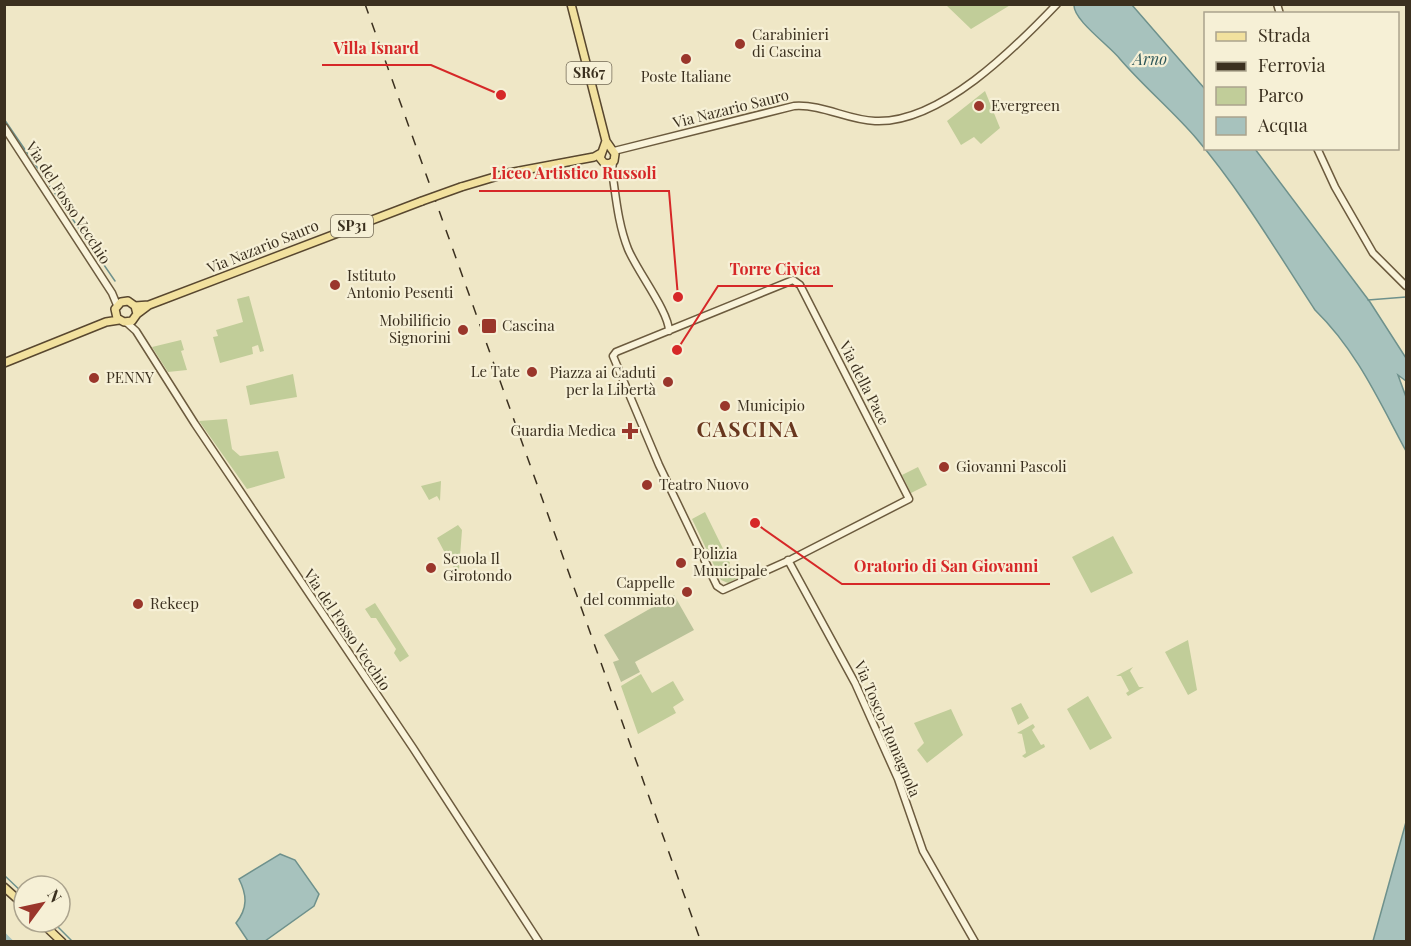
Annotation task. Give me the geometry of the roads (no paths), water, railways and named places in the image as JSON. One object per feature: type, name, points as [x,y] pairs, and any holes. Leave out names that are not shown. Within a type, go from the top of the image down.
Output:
[{"type":"main road","name":"SR67","points":[[571,4],[606,141]]},
{"type":"main road","name":"Via Nazario Sauro","points":[[135,306],[149,305],[422,201],[499,176],[600,153],[610,158],[624,151],[794,106],[818,107],[870,121],[903,118],[976,80],[1005,57],[1057,4]]},
{"type":"main road","name":"Via del Fosso Vecchio","points":[[4,127],[112,292],[117,305]]},
{"type":"main road","points":[[606,141],[600,153],[610,158]]},
{"type":"main road","points":[[606,141],[627,246],[667,319],[669,332]]},
{"type":"main road","points":[[1318,150],[1335,187],[1373,253],[1407,286]]},
{"type":"main road","name":"Via della Pace","points":[[683,326],[795,280],[909,499],[788,561]]},
{"type":"main road","name":"Via del Fosso Vecchio","points":[[112,292],[125,301]]},
{"type":"main road","points":[[120,319],[117,305],[125,301],[135,306],[135,317]]},
{"type":"main road","name":"Via Nazario Sauro","points":[[4,363],[106,322],[135,317],[149,305]]},
{"type":"main road","name":"Via del Fosso Vecchio","points":[[135,317],[136,331]]},
{"type":"main road","name":"Via del Fosso Vecchio","points":[[120,319],[136,331],[200,433],[413,748],[539,942]]},
{"type":"main road","points":[[667,319],[683,326]]},
{"type":"main road","points":[[683,326],[614,355],[656,456],[718,588],[727,590],[788,561]]},
{"type":"main road","name":"Via Tosco-Romagnola","points":[[788,561],[822,618],[855,683],[895,770],[923,851],[975,942]]},
{"type":"water","name":"Arno","points":[[1074,5],[1132,5],[1204,88],[1204,148],[1187,128],[1085,25],[1075,11]]},
{"type":"water","name":"Arno","points":[[1205,150],[1256,150],[1370,302],[1406,358],[1406,381],[1398,375],[1406,397],[1406,451],[1355,359],[1315,310],[1258,222]]},
{"type":"water","points":[[1406,822],[1406,941],[1373,941]]},
{"type":"water","points":[[280,854],[295,860],[319,894],[314,906],[265,941],[248,941],[236,923],[243,912],[245,901],[239,879]]},
{"type":"waterway","points":[[4,119],[115,281]]},
{"type":"waterway","points":[[1368,300],[1406,297]]},
{"type":"waterway","points":[[4,875],[12,883]]},
{"type":"waterway","points":[[65,934],[73,942]]},
{"type":"waterway","points":[[4,935],[11,942]]},
{"type":"railway","points":[[365,4],[701,942]]},
{"type":"place","name":"Carabinieri di Cascina","points":[[740,44]]},
{"type":"place","name":"Poste Italiane","points":[[686,59]]},
{"type":"place","name":"Villa Isnard","points":[[501,95]]},
{"type":"place","name":"Evergreen","points":[[979,106]]},
{"type":"place","name":"Istituto Antonio Pesenti","points":[[335,285]]},
{"type":"place","name":"Liceo Artistico Russoli","points":[[678,297]]},
{"type":"place","name":"Cascina","points":[[489,326]]},
{"type":"place","name":"Mobilificio Signorini","points":[[463,330]]},
{"type":"place","name":"Torre Civica","points":[[677,350]]},
{"type":"place","name":"Le Tate","points":[[532,372]]},
{"type":"place","name":"PENNY","points":[[94,378]]},
{"type":"place","name":"Piazza ai Caduti per la Libertà","points":[[668,382]]},
{"type":"place","name":"Municipio","points":[[725,406]]},
{"type":"place","name":"Guardia Medica","points":[[630,431]]},
{"type":"place","name":"Giovanni Pascoli","points":[[944,467]]},
{"type":"place","name":"Teatro Nuovo","points":[[647,485]]},
{"type":"place","name":"Oratorio di San Giovanni","points":[[755,523]]},
{"type":"place","name":"Polizia Municipale","points":[[681,563]]},
{"type":"place","name":"Scuola Il Girotondo","points":[[431,568]]},
{"type":"place","name":"Cappelle del commiato","points":[[687,592]]},
{"type":"place","name":"Rekeep","points":[[138,604]]},
{"type":"district","name":"CASCINA","points":[[748,430]]}]
